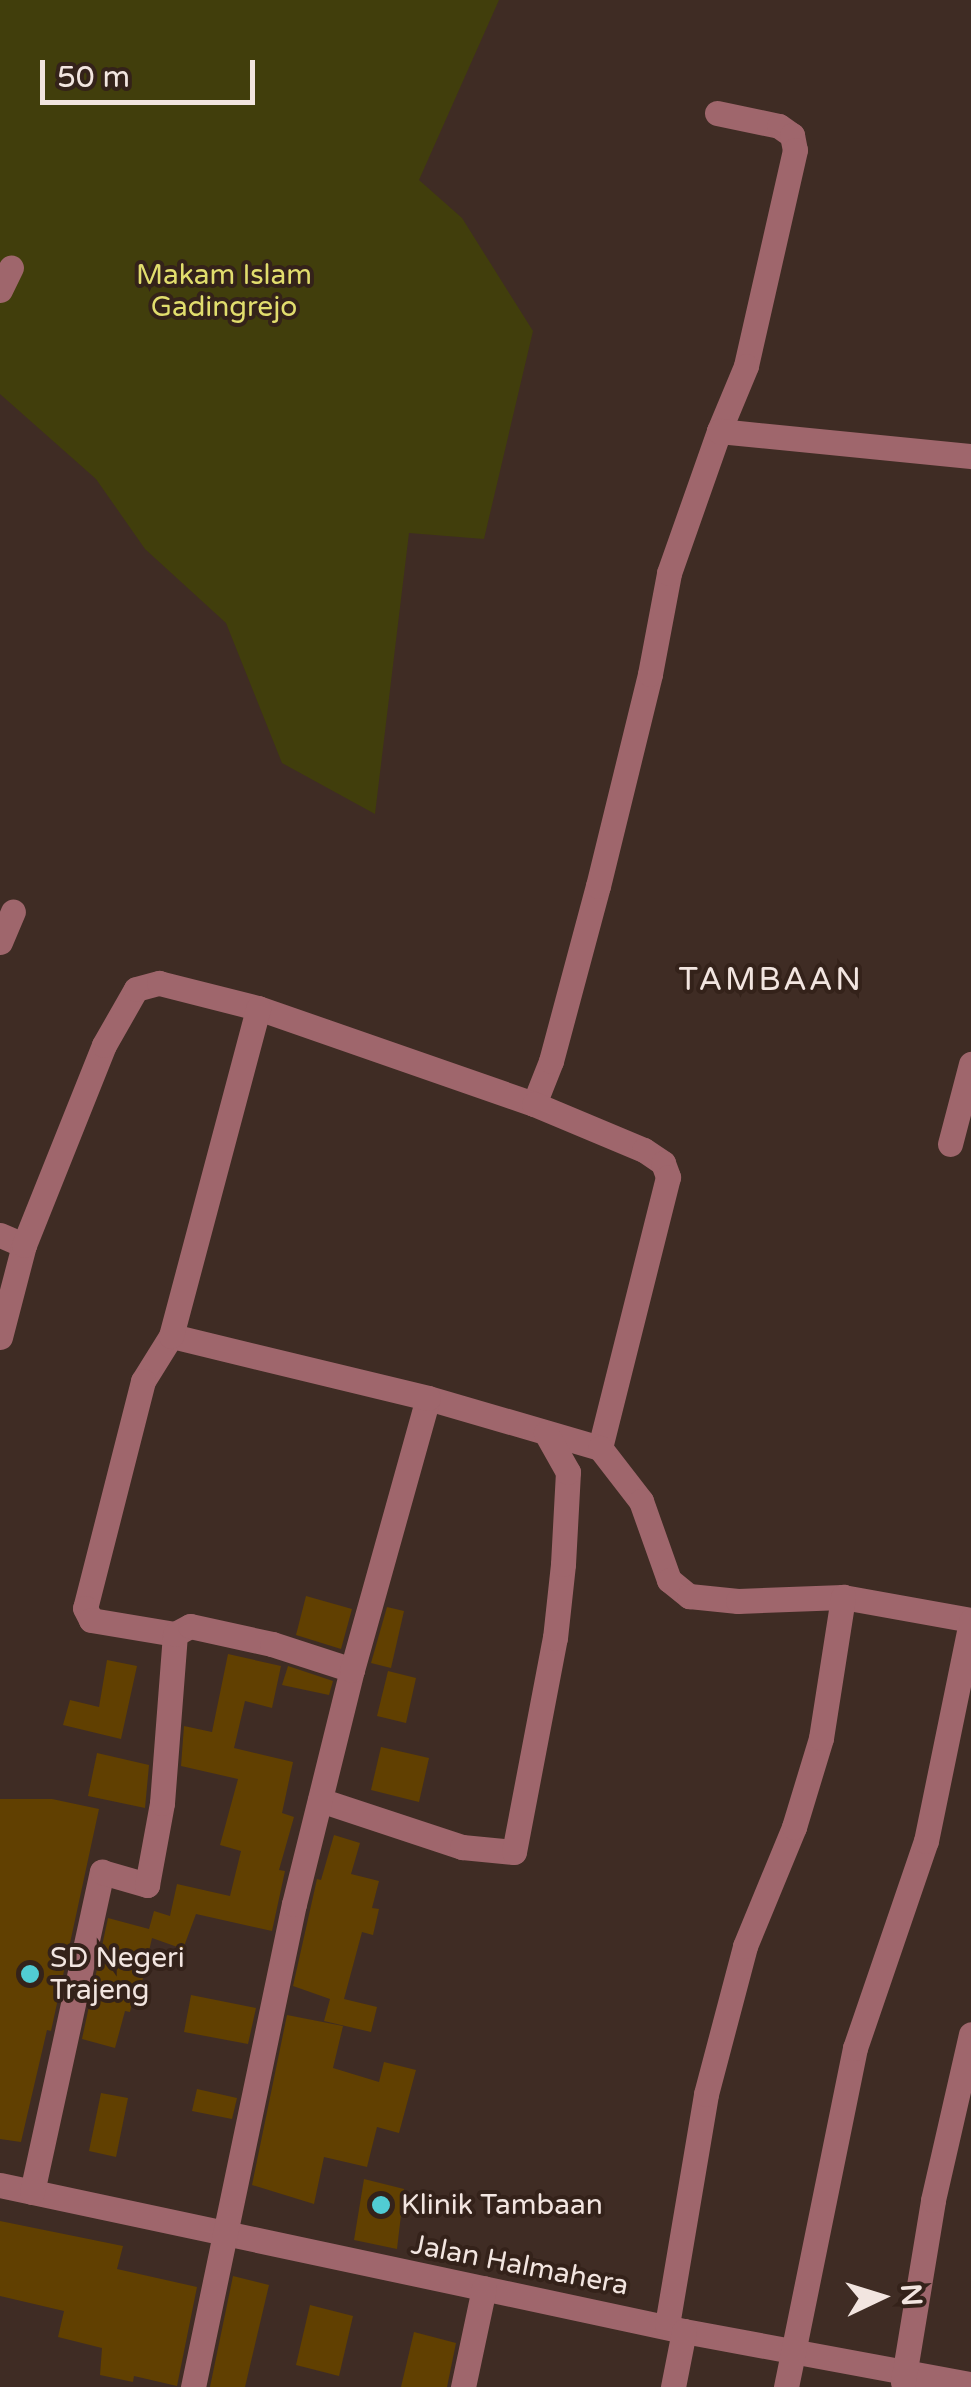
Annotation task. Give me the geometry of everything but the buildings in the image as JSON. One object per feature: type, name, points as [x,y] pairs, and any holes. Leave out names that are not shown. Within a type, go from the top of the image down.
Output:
[{"type":"street","points":[[534,1104],[551,1061],[598,886],[650,674],[669,573],[746,366],[796,150],[792,135],[779,126],[717,113]]},
{"type":"street","points":[[720,431],[971,456]]},
{"type":"street","points":[[0,942],[13,912]]},
{"type":"street","points":[[0,1338],[24,1245],[104,1045],[136,989],[159,983],[258,1008],[534,1104],[644,1150],[663,1162],[668,1178],[600,1448]]},
{"type":"street","points":[[258,1008],[171,1336],[143,1381],[85,1608],[91,1620],[175,1634],[190,1626],[272,1644],[352,1670]]},
{"type":"street","points":[[950,1144],[971,1064]]},
{"type":"street","points":[[0,1234],[24,1245]]},
{"type":"street","points":[[171,1336],[428,1398],[600,1448],[641,1500],[669,1580],[689,1596],[738,1601],[843,1596],[971,1620],[926,1841],[855,2048],[786,2387]]},
{"type":"street","points":[[193,2387],[223,2232],[320,1800],[428,1398]]},
{"type":"street","points":[[320,1800],[462,1847],[514,1852],[555,1638],[563,1564],[568,1472],[546,1433]]},
{"type":"street","points":[[673,2387],[675,2328],[706,2094],[745,1946],[794,1828],[821,1738],[843,1596]]},
{"type":"street","points":[[32,2192],[102,1872],[148,1885],[162,1804],[175,1634]]},
{"type":"street","points":[[904,2379],[934,2200],[971,2034]]},
{"type":"street","name":"Jalan Halmahera","points":[[0,2184],[795,2352],[904,2379],[971,2384]]},
{"type":"street","points":[[464,2387],[484,2288]]},
{"type":"green space","name":"Makam Islam Gadingrejo","points":[[0,0],[499,0],[419,180],[462,218],[533,331],[484,539],[409,533],[375,814],[282,763],[226,623],[145,549],[96,479],[0,394]]},
{"type":"place","name":"SD Negeri Trajeng","points":[[30,1974]]},
{"type":"place","name":"Klinik Tambaan","points":[[381,2205]]},
{"type":"district","name":"TAMBAAN","points":[[771,980]]}]
